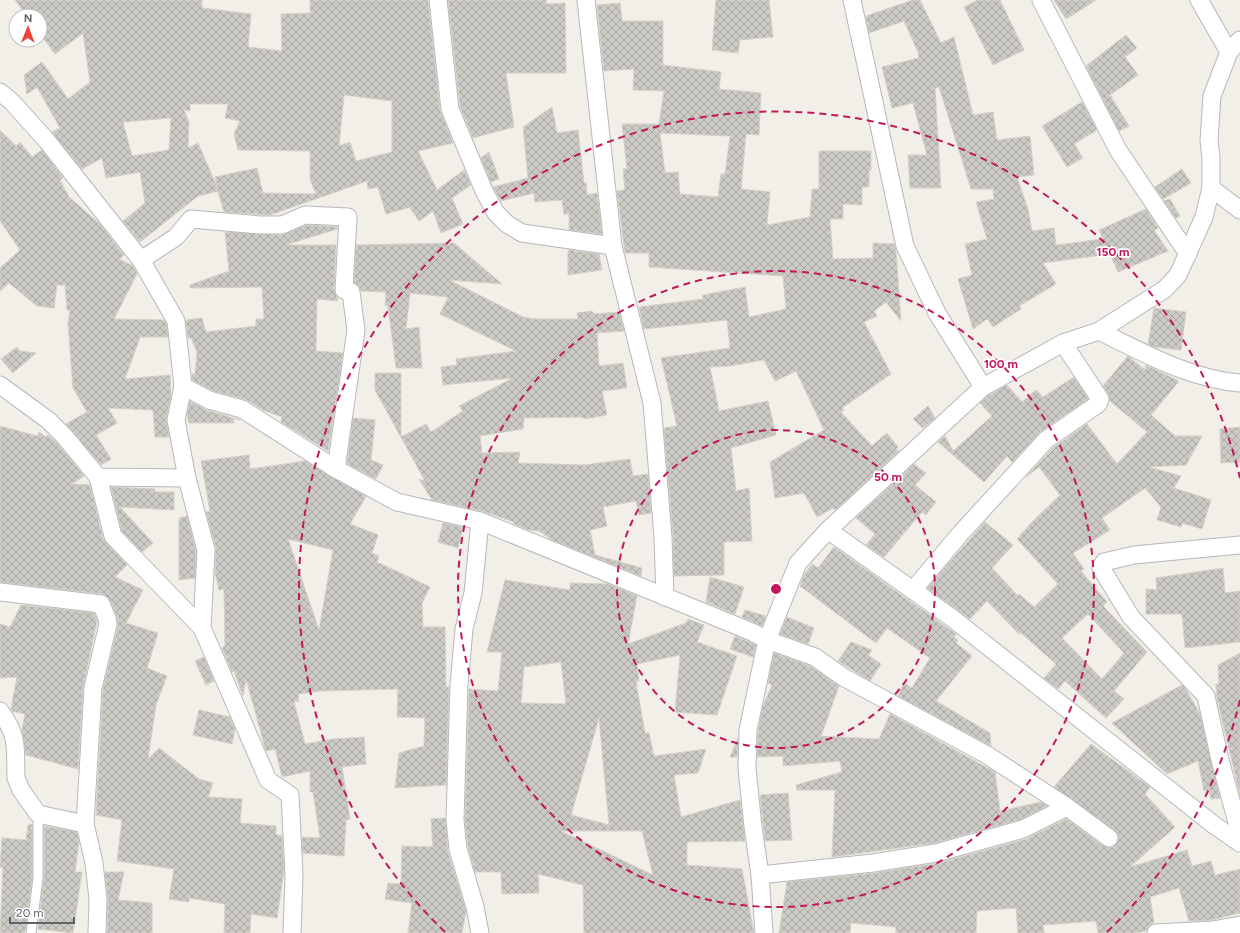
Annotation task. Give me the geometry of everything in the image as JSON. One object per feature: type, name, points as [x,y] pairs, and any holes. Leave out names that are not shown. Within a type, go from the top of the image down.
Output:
[{"type":"street","points":[[438,0],[450,109],[484,191],[496,213],[507,224],[522,233],[613,246]]},
{"type":"street","points":[[586,0],[613,246],[652,403],[663,537],[665,597]]},
{"type":"street","points":[[852,0],[905,246],[937,313],[983,388]]},
{"type":"street","points":[[1041,0],[1118,150],[1188,254]]},
{"type":"street","points":[[764,933],[760,875],[746,768],[746,749],[748,730],[767,640],[798,563],[828,530],[983,388],[1063,343],[1099,331],[1165,289],[1178,275],[1204,216],[1211,188],[1211,158],[1209,140],[1212,96],[1234,46],[1199,0]]},
{"type":"street","points":[[0,92],[12,102],[47,141],[141,260],[176,321],[183,386],[176,420],[187,478],[206,550],[202,628]]},
{"type":"street","points":[[1211,188],[1240,210]]},
{"type":"street","points":[[141,260],[176,237],[191,218],[260,225],[282,225],[305,215],[348,217],[344,290],[351,292],[356,330],[336,469]]},
{"type":"street","points":[[1099,331],[1170,365],[1203,376],[1240,383]]},
{"type":"street","points":[[913,590],[960,534],[1046,440],[1098,404],[1100,399],[1063,343]]},
{"type":"street","points":[[0,385],[48,420],[65,437],[98,477],[113,536],[202,628],[268,780],[290,795],[294,875],[292,933]]},
{"type":"street","points":[[183,386],[209,400],[242,409],[336,469],[397,502],[480,521],[767,640],[815,657],[843,677],[987,755],[1067,807],[1109,838]]},
{"type":"street","points":[[98,477],[187,478]]},
{"type":"street","points":[[480,521],[473,593],[464,629],[459,685],[455,820],[458,849],[475,907],[480,933]]},
{"type":"street","points":[[828,530],[952,618],[1214,825],[1238,841]]},
{"type":"street","points":[[1238,841],[1238,826],[1218,753],[1206,696],[1131,617],[1101,568],[1104,562],[1108,560],[1240,545]]},
{"type":"street","points":[[0,592],[101,604],[108,618],[94,688],[85,824],[94,863],[98,899],[97,933]]},
{"type":"street","points":[[0,711],[15,735],[16,778],[18,784],[38,814],[85,824]]},
{"type":"street","points":[[760,875],[873,863],[936,853],[1023,829],[1067,807]]},
{"type":"street","points":[[1156,933],[1213,930],[1240,925]]},
{"type":"lane","points":[[31,933],[38,878],[38,814]]},
{"type":"building","points":[[15,0],[202,0],[202,8],[251,14],[248,47],[282,51],[281,14],[310,13],[310,0],[428,0],[440,110],[453,143],[418,151],[437,190],[464,170],[471,185],[452,198],[463,224],[441,233],[433,211],[419,221],[410,208],[414,206],[386,214],[378,187],[368,189],[367,181],[270,215],[224,212],[218,191],[198,196],[140,242],[123,221],[145,203],[140,172],[106,178],[102,158],[82,169],[52,132],[60,128],[37,87],[27,94],[24,75],[42,62],[68,99],[90,82],[83,33],[55,54],[48,45],[48,8],[21,8]],"holes":[[[344,95],[392,101],[392,152],[356,161],[350,142],[339,146]],[[190,104],[228,104],[225,118],[240,121],[234,134],[238,150],[310,151],[310,179],[316,194],[263,193],[257,168],[215,177],[218,189],[198,143],[188,148],[189,122],[184,110],[190,111]],[[171,118],[169,150],[132,156],[123,122]]]},
{"type":"building","points":[[448,0],[546,0],[546,4],[565,3],[566,73],[506,73],[514,127],[473,138],[460,106]]},
{"type":"building","points":[[716,0],[769,0],[773,37],[740,40],[738,53],[712,50]]},
{"type":"building","points":[[913,0],[920,0],[941,43],[954,37],[973,115],[993,112],[997,140],[1030,136],[1034,175],[1017,177],[1028,209],[1032,231],[1054,228],[1056,245],[1103,239],[1099,230],[1146,209],[1158,228],[1154,230],[1168,251],[1118,272],[1110,254],[1043,263],[1056,284],[1019,306],[1021,309],[993,327],[987,319],[973,329],[958,279],[972,275],[965,244],[987,239],[976,202],[994,199],[993,189],[971,189],[939,87],[935,88],[941,188],[910,188],[908,155],[927,155],[913,103],[892,108],[882,67],[919,58],[918,52],[904,21],[869,33],[866,16]]},
{"type":"building","points":[[978,0],[1000,0],[1024,50],[993,65],[964,7]]},
{"type":"building","points":[[1054,0],[1096,0],[1066,19]]},
{"type":"building","points":[[620,3],[622,21],[663,21],[663,65],[721,72],[719,89],[761,93],[759,135],[746,134],[741,189],[770,192],[767,225],[810,217],[812,189],[819,189],[819,151],[871,151],[869,187],[862,187],[862,205],[843,204],[843,219],[830,219],[833,259],[873,258],[873,243],[894,244],[896,250],[901,321],[886,302],[874,311],[877,316],[864,322],[891,374],[842,408],[844,410],[841,412],[872,446],[887,433],[898,447],[896,449],[899,451],[835,510],[833,508],[817,517],[804,493],[775,498],[770,462],[824,430],[796,371],[775,381],[764,360],[730,366],[710,367],[719,411],[768,401],[776,435],[731,448],[736,491],[749,488],[752,541],[724,542],[724,575],[674,576],[673,536],[664,428],[677,426],[661,358],[730,348],[727,320],[644,329],[639,307],[703,299],[703,295],[745,287],[749,317],[786,309],[783,276],[649,267],[649,253],[625,253],[617,191],[625,190],[623,169],[627,169],[622,124],[659,124],[664,91],[633,90],[634,69],[604,71],[597,5]],"holes":[[[660,133],[730,136],[725,174],[721,174],[718,197],[680,194],[678,172],[665,173]]]},
{"type":"building","points":[[1126,35],[1137,48],[1125,57],[1138,75],[1110,95],[1129,126],[1119,131],[1086,66]]},
{"type":"building","points":[[1082,102],[1097,130],[1074,144],[1083,158],[1067,167],[1042,126]]},
{"type":"building","points":[[552,107],[557,133],[578,130],[584,183],[586,183],[587,195],[597,193],[602,234],[569,230],[569,214],[564,214],[562,200],[535,202],[534,193],[501,201],[493,187],[528,178],[523,127]]},
{"type":"building","points":[[0,130],[16,146],[20,142],[32,157],[42,150],[63,178],[60,180],[69,197],[99,223],[124,255],[119,259],[133,266],[137,274],[114,319],[164,320],[168,337],[140,337],[125,379],[170,375],[171,396],[166,418],[169,437],[155,437],[153,410],[108,408],[117,423],[96,435],[111,459],[101,465],[66,424],[87,412],[73,388],[68,323],[70,310],[67,310],[65,285],[57,285],[54,308],[37,306],[9,283],[0,291],[0,268],[20,250],[0,221]]},
{"type":"building","points":[[489,152],[499,179],[491,182],[481,158]]},
{"type":"building","points":[[1182,169],[1191,183],[1163,199],[1155,187]]},
{"type":"building","points":[[1170,199],[1180,216],[1176,218],[1164,201]]},
{"type":"building","points":[[307,225],[337,227],[337,229],[285,245],[336,245],[334,289],[338,301],[317,299],[316,351],[343,353],[328,451],[281,422],[282,417],[263,410],[245,399],[213,391],[192,380],[192,374],[195,374],[197,352],[191,338],[188,338],[186,320],[202,318],[206,332],[256,326],[256,319],[264,319],[262,287],[190,288],[190,285],[229,271],[225,232],[282,235]]},
{"type":"building","points":[[454,243],[502,284],[449,280],[523,317],[535,319],[578,319],[577,313],[592,311],[594,314],[619,312],[624,331],[597,333],[599,366],[623,363],[627,388],[602,391],[607,415],[584,419],[583,417],[524,418],[523,429],[480,436],[482,453],[520,452],[518,463],[584,465],[630,459],[633,476],[648,474],[651,513],[639,515],[636,501],[603,507],[607,526],[590,530],[595,555],[642,568],[641,576],[554,541],[539,531],[529,530],[514,524],[514,522],[482,511],[432,500],[419,479],[425,481],[375,390],[375,373],[401,373],[401,437],[426,424],[431,432],[463,411],[459,406],[513,378],[443,385],[441,367],[457,365],[456,359],[516,351],[440,314],[448,297],[410,293],[406,329],[419,327],[422,368],[396,368],[388,306],[385,305],[386,292],[361,291],[359,286],[354,283],[356,245]]},
{"type":"building","points":[[568,250],[599,254],[602,270],[568,275]]},
{"type":"building","points":[[1154,308],[1186,312],[1181,350],[1154,347],[1148,344]]},
{"type":"building","points":[[17,347],[20,351],[36,353],[13,373],[1,359]]},
{"type":"building","points":[[1128,356],[1145,370],[1146,365],[1179,381],[1151,415],[1175,436],[1202,436],[1186,465],[1149,467],[1181,476],[1174,488],[1211,500],[1202,529],[1182,523],[1181,527],[1157,520],[1161,507],[1145,488],[1102,518],[1110,530],[1073,553],[1084,569],[1081,571],[1107,602],[1103,606],[1147,652],[1114,691],[1124,699],[1106,718],[1065,681],[1058,689],[1044,678],[1056,664],[1020,632],[1019,634],[987,601],[970,619],[927,588],[985,522],[1013,545],[992,568],[1018,596],[1019,594],[1034,607],[1058,584],[1017,539],[1060,495],[1039,467],[1026,477],[1053,448],[1087,424],[1117,464],[1147,432],[1110,401],[1103,386]],"holes":[[[1088,614],[1124,653],[1102,679],[1062,638]]]},
{"type":"building","points":[[1074,377],[1088,399],[1040,432],[1012,462],[1007,456],[984,482],[938,442],[945,436],[953,451],[992,416],[980,403],[989,395],[1007,385],[1022,402],[1036,390],[1043,397]]},
{"type":"building","points":[[190,401],[206,410],[240,420],[233,419],[234,423],[189,423],[187,415]]},
{"type":"building","points":[[928,406],[935,418],[923,428],[913,419]]},
{"type":"building","points":[[353,418],[375,420],[371,460],[383,465],[376,479],[347,464]]},
{"type":"building","points":[[0,426],[37,436],[40,432],[45,437],[48,435],[58,444],[84,476],[72,484],[90,485],[103,539],[127,565],[115,577],[143,590],[126,623],[158,633],[147,668],[167,676],[156,705],[148,759],[159,748],[199,779],[213,783],[208,797],[242,799],[240,823],[276,826],[276,835],[282,835],[284,870],[277,918],[251,914],[250,933],[224,933],[225,904],[189,898],[189,902],[169,899],[174,869],[117,861],[122,820],[96,815],[103,689],[118,626],[117,616],[110,600],[103,594],[0,582]]},
{"type":"building","points":[[1240,427],[1240,462],[1221,463],[1220,429]]},
{"type":"building","points":[[249,455],[250,469],[305,461],[366,496],[350,524],[378,535],[372,553],[379,556],[377,562],[430,587],[422,603],[423,627],[445,627],[446,687],[449,687],[446,785],[395,788],[399,753],[424,746],[425,718],[397,717],[398,689],[321,691],[298,694],[299,701],[294,702],[305,744],[333,739],[364,737],[366,764],[342,767],[350,819],[346,820],[344,856],[303,853],[302,837],[320,838],[313,792],[310,792],[310,771],[282,777],[275,749],[266,751],[246,679],[243,696],[234,671],[232,672],[222,648],[225,646],[224,589],[219,590],[215,576],[216,548],[206,512],[210,511],[201,461]],"holes":[[[288,539],[333,550],[319,630]]]},
{"type":"building","points":[[914,464],[926,473],[915,485],[936,502],[926,515],[922,512],[884,557],[866,545],[875,534],[856,518]]},
{"type":"building","points":[[111,487],[155,489],[155,492],[174,492],[174,510],[120,507],[153,543],[142,552],[122,531]]},
{"type":"building","points":[[187,516],[196,551],[195,578],[179,580],[179,518]]},
{"type":"building","points":[[443,523],[463,527],[458,548],[438,542]]},
{"type":"building","points":[[834,547],[956,634],[954,637],[958,640],[956,643],[972,656],[936,701],[990,733],[991,746],[898,696],[904,683],[912,688],[930,658],[887,628],[876,643],[800,586],[804,575],[812,564],[818,568]]},
{"type":"building","points":[[1223,568],[1225,593],[1240,591],[1240,642],[1185,648],[1182,614],[1146,614],[1146,589],[1157,590],[1156,578]]},
{"type":"building","points":[[710,577],[744,587],[735,614],[706,602]]},
{"type":"building","points":[[505,580],[570,590],[570,583],[608,584],[637,596],[628,644],[686,623],[688,619],[704,625],[697,642],[737,656],[717,715],[675,712],[680,655],[637,664],[639,681],[636,682],[645,733],[649,733],[654,756],[706,749],[698,773],[674,775],[681,817],[740,800],[745,841],[687,842],[687,865],[742,869],[754,933],[584,933],[583,885],[538,874],[539,893],[502,894],[501,872],[475,872],[468,847],[465,820],[469,689],[498,691],[502,652],[487,652]],"holes":[[[561,662],[566,704],[521,703],[524,667]],[[599,718],[609,825],[571,815]],[[561,831],[642,831],[653,875]]]},
{"type":"building","points":[[21,605],[94,613],[97,621],[83,687],[78,769],[26,755],[22,730],[25,714],[12,711],[11,709],[17,677],[0,678],[0,624],[10,627]]},
{"type":"building","points":[[745,610],[766,616],[762,626],[742,617]]},
{"type":"building","points":[[787,617],[814,628],[808,644],[780,634]]},
{"type":"building","points":[[735,636],[756,645],[753,657],[730,649]]},
{"type":"building","points":[[851,642],[872,650],[868,655],[881,664],[870,681],[838,661]]},
{"type":"building","points":[[774,653],[810,666],[839,686],[821,736],[879,739],[890,714],[995,772],[1000,811],[1041,802],[1047,806],[1019,820],[934,843],[832,857],[835,790],[797,790],[796,785],[842,772],[840,761],[783,766],[783,756],[757,757],[758,731],[763,706],[772,685],[768,683]]},
{"type":"building","points":[[1240,653],[1240,795],[1217,698],[1216,684],[1219,684],[1218,665]]},
{"type":"building","points":[[204,657],[214,681],[206,685],[195,661]]},
{"type":"building","points":[[1182,685],[1200,714],[1220,798],[1211,799],[1209,790],[1204,791],[1198,761],[1167,774],[1112,723]]},
{"type":"building","points":[[199,710],[230,717],[235,729],[232,744],[193,735]]},
{"type":"building","points":[[738,738],[737,757],[730,757]]},
{"type":"building","points":[[1091,744],[1150,787],[1145,794],[1175,827],[1130,867],[1187,850],[1192,866],[1211,861],[1215,875],[1240,869],[1240,913],[1212,920],[1189,921],[1179,888],[1150,897],[1154,923],[1150,925],[1146,931],[1135,933],[1098,933],[1096,921],[1043,925],[1044,933],[1018,933],[1016,908],[977,911],[976,933],[896,933],[896,927],[851,923],[850,933],[779,933],[787,882],[875,873],[939,863],[1026,839],[1066,819],[1103,846],[1108,848],[1113,847],[1119,839],[1115,830],[1054,787]]},
{"type":"building","points":[[788,793],[792,840],[765,841],[760,795]]},
{"type":"building","points":[[445,818],[448,852],[466,911],[462,933],[408,933],[412,903],[385,899],[388,883],[401,884],[402,846],[433,847],[431,819]]},
{"type":"building","points":[[32,824],[32,878],[26,927],[24,933],[0,933],[3,867],[0,867],[2,838],[26,840],[28,825]]},
{"type":"building","points":[[44,826],[77,832],[79,842],[75,872],[82,872],[73,933],[38,929],[44,878]]},
{"type":"building","points":[[105,872],[124,872],[118,900],[152,903],[152,933],[107,933],[108,899]]}]
